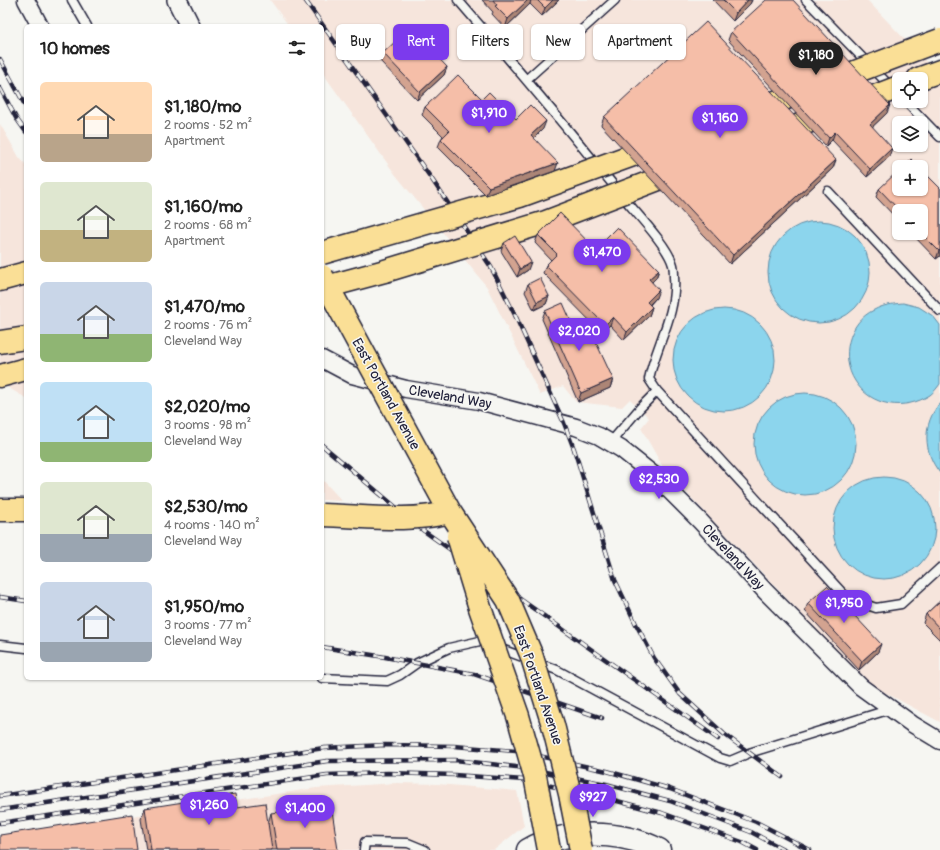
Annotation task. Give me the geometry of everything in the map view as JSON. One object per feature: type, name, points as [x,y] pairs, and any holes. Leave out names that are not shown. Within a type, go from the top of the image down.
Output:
[{"type":"main road","points":[[733,118],[940,40]]},
{"type":"main road","points":[[928,75],[940,71]]},
{"type":"main road","points":[[759,141],[892,90]]},
{"type":"main road","points":[[324,252],[520,196],[675,140]]},
{"type":"main road","points":[[324,287],[385,271],[546,222],[702,163]]},
{"type":"main road","points":[[0,280],[24,274]]},
{"type":"main road","name":"East Portland Avenue","points":[[324,280],[450,512],[508,600],[531,654],[561,751],[581,850]]},
{"type":"main road","points":[[0,342],[24,338]]},
{"type":"main road","points":[[0,376],[24,370]]},
{"type":"main road","points":[[0,510],[24,510]]},
{"type":"main road","points":[[324,515],[415,518],[434,516],[450,512]]},
{"type":"main road","name":"East Portland Avenue","points":[[450,512],[480,608],[518,716],[534,776],[549,850]]},
{"type":"main road","points":[[528,850],[552,840],[577,835],[628,838],[659,850]]},
{"type":"street","points":[[26,0],[39,24]]},
{"type":"street","points":[[176,0],[189,24]]},
{"type":"street","name":"Cleveland Way","points":[[324,360],[352,375],[406,390],[479,401],[576,426],[621,449],[655,476],[700,521],[766,592],[861,686],[912,724],[940,741]]},
{"type":"lane","points":[[72,0],[86,24]]},
{"type":"lane","points":[[458,0],[526,79],[663,247],[673,265],[675,284],[672,306],[666,331],[649,379],[657,391],[847,598],[876,608],[901,604],[940,568]]},
{"type":"lane","points":[[526,79],[615,0]]},
{"type":"lane","points":[[806,0],[892,88]]},
{"type":"lane","points":[[912,108],[940,137]]},
{"type":"lane","points":[[828,191],[939,309]]},
{"type":"lane","points":[[610,443],[640,408],[657,391]]},
{"type":"lane","points":[[324,678],[387,681],[400,675],[417,663],[449,648],[480,641],[557,670],[720,758],[730,761],[749,753],[892,709]]},
{"type":"lane","points":[[0,645],[24,648]]},
{"type":"lane","points":[[364,850],[365,842],[408,843],[425,850]]},
{"type":"shaded area","points":[[270,0],[867,0],[940,76],[940,722],[869,684],[844,659],[664,469],[641,428],[649,418],[630,399],[622,407],[576,402],[563,386],[540,395],[487,287],[395,174],[324,75],[324,24],[288,24]]},
{"type":"shaded area","points":[[0,124],[19,157],[24,163],[24,397],[0,383]]},
{"type":"shaded area","points":[[324,481],[342,501],[324,500]]},
{"type":"shaded area","points":[[397,783],[438,784],[517,791],[524,826],[494,850],[0,850],[0,836],[316,788]]},
{"type":"water","points":[[819,221],[839,225],[855,236],[866,252],[870,272],[866,292],[855,308],[839,319],[819,323],[799,319],[783,308],[772,292],[768,272],[772,252],[783,236],[799,225]]},
{"type":"water","points":[[903,303],[919,307],[933,316],[940,325],[940,384],[930,395],[920,400],[910,403],[889,404],[870,396],[862,390],[855,381],[850,372],[848,362],[849,341],[858,323],[865,316],[881,307]]},
{"type":"water","points":[[724,309],[744,313],[760,324],[771,340],[775,360],[771,380],[760,396],[744,407],[724,411],[704,407],[688,396],[677,380],[673,360],[677,340],[688,324],[704,313]]},
{"type":"water","points":[[805,393],[825,397],[841,408],[852,424],[856,444],[852,464],[841,480],[825,491],[805,495],[785,491],[769,480],[758,464],[754,444],[758,424],[769,408],[785,397]]},
{"type":"water","points":[[940,403],[940,473],[930,456],[927,438],[930,420]]},
{"type":"water","points":[[884,477],[904,481],[920,492],[931,508],[935,528],[931,548],[920,564],[904,575],[884,579],[864,575],[848,564],[837,548],[833,528],[837,508],[848,492],[864,481]]},
{"type":"building","points":[[493,0],[528,0],[508,19],[495,6],[497,5]]},
{"type":"building","points":[[537,0],[553,0],[545,8]]},
{"type":"building","points":[[723,0],[748,0],[736,13]]},
{"type":"building","points":[[766,0],[793,0],[890,105],[870,124],[892,148],[870,169],[835,132],[829,138],[731,32]]},
{"type":"building","points":[[706,22],[836,160],[733,255],[604,117],[665,60],[686,60],[686,41]]},
{"type":"building","points":[[393,44],[393,60],[440,60],[447,67],[420,92],[385,55],[385,51]]},
{"type":"building","points":[[458,75],[482,99],[489,92],[516,119],[530,105],[546,121],[531,135],[558,163],[489,187],[441,139],[449,131],[425,107]]},
{"type":"building","points":[[928,176],[940,188],[939,251],[928,240],[928,204],[893,204],[879,189],[892,177],[892,196],[928,196]]},
{"type":"building","points":[[560,213],[595,249],[617,227],[659,270],[649,279],[659,290],[647,302],[652,307],[627,332],[613,317],[605,325],[546,265],[557,254],[538,235]]},
{"type":"building","points":[[515,236],[531,262],[520,269],[504,243]]},
{"type":"building","points":[[540,278],[549,296],[537,302],[528,284]]},
{"type":"building","points":[[563,303],[581,344],[594,338],[613,379],[581,393],[545,311]]},
{"type":"building","points":[[827,586],[881,644],[862,661],[808,603]]},
{"type":"building","points":[[940,601],[940,629],[926,614]]},
{"type":"building","points":[[235,794],[237,807],[265,803],[272,850],[151,850],[145,808]]},
{"type":"building","points":[[331,804],[338,850],[277,850],[271,813]]},
{"type":"building","points":[[132,814],[137,850],[0,850],[0,835]]},
{"type":"railway","points":[[305,0],[322,24]]},
{"type":"railway","points":[[324,27],[431,178],[491,267],[515,315],[564,423],[574,449],[615,580],[654,658],[680,694],[724,734],[782,777]]},
{"type":"railway","points":[[0,59],[24,103]]},
{"type":"railway","points":[[0,88],[16,118],[24,129]]},
{"type":"railway","points":[[324,447],[424,531],[718,739]]},
{"type":"railway","points":[[0,597],[24,601]]},
{"type":"railway","points":[[324,647],[474,674],[602,718]]},
{"type":"railway","points":[[0,796],[324,748],[385,745],[454,746],[516,751],[607,771],[670,789],[756,822],[810,850]]},
{"type":"railway","points":[[0,810],[327,761],[455,760],[525,768],[606,784],[670,801],[751,832],[785,850]]},
{"type":"railway","points":[[0,823],[327,775],[388,773],[454,775],[524,780],[606,798],[662,813],[742,842],[757,850]]}]
